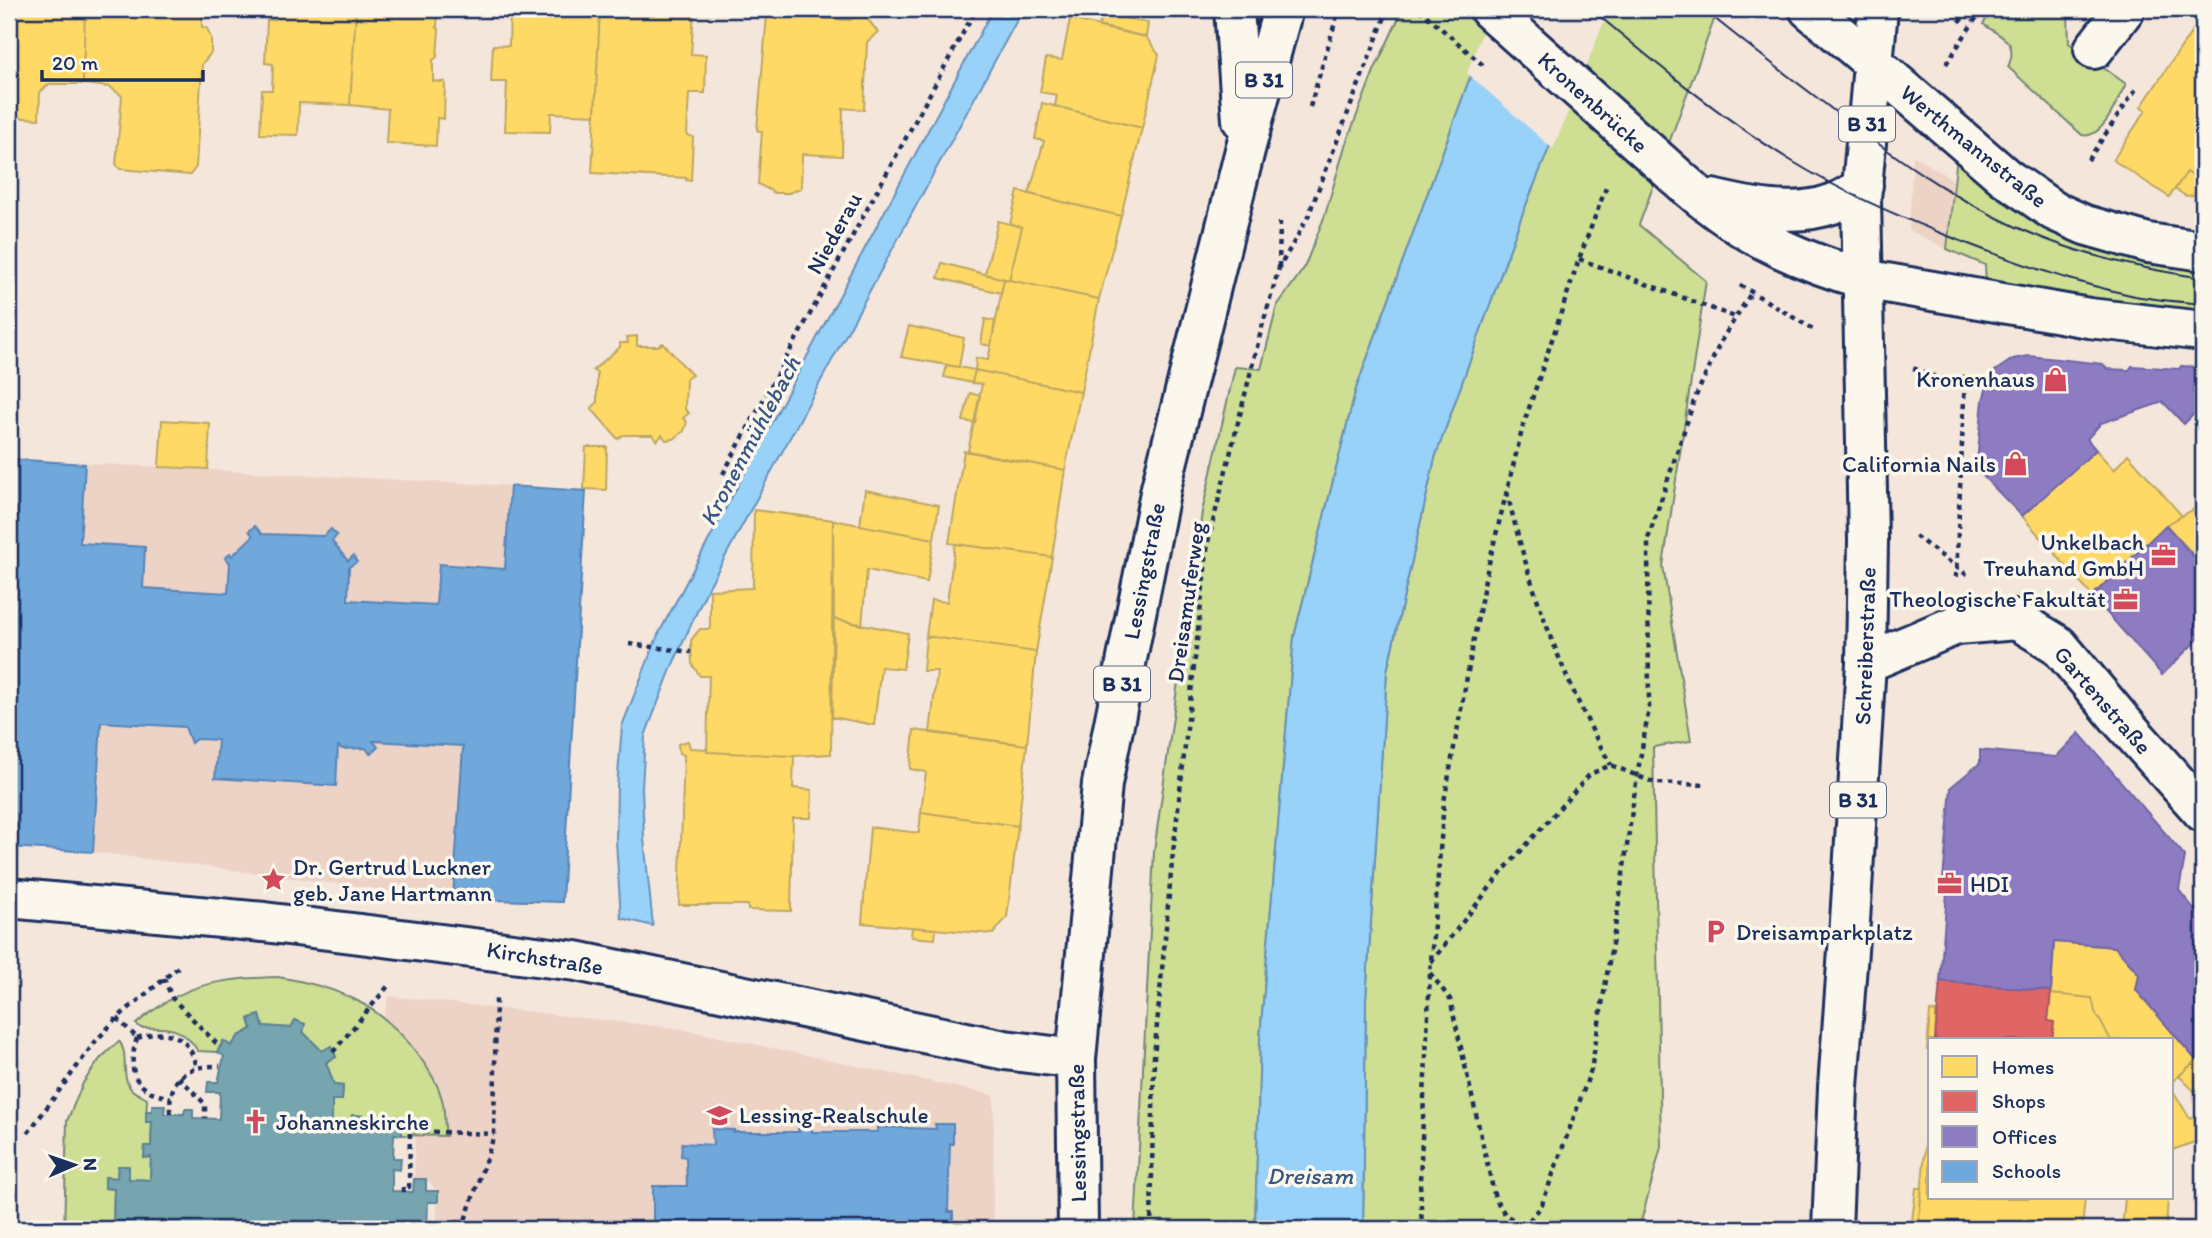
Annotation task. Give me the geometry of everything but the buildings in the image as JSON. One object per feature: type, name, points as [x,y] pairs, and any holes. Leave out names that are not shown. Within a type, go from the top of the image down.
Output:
[{"type":"main road","points":[[1234,9],[1245,150]]},
{"type":"main road","name":"Lessingstraße","points":[[1079,1229],[1076,1059],[1102,784],[1161,488],[1283,9]]},
{"type":"main road","name":"Kronenbrücke","points":[[1489,9],[1728,220],[1773,246],[1817,266],[1863,279]]},
{"type":"main road","points":[[1809,9],[1873,63]]},
{"type":"main road","name":"B 31","points":[[1873,63],[1878,9]]},
{"type":"main road","points":[[2094,49],[2124,9]]},
{"type":"main road","name":"Schreiberstraße","points":[[1832,1229],[1838,1087],[1866,663],[1863,185],[1873,63]]},
{"type":"main road","name":"Werthmannstraße","points":[[1873,63],[2005,177],[2054,211],[2085,225],[2148,243],[2203,251]]},
{"type":"main road","name":"Kronenbrücke","points":[[1687,186],[1731,204],[1800,212],[1835,204],[1863,185]]},
{"type":"main road","points":[[1863,279],[2089,318],[2203,331]]},
{"type":"main road","points":[[1866,663],[1956,625],[2017,620]]},
{"type":"main road","name":"Gartenstraße","points":[[2017,620],[2058,645],[2203,812]]},
{"type":"main road","name":"Kirchstraße","points":[[9,898],[264,922],[576,961],[1004,1050],[1076,1059]]},
{"type":"path","name":"Niederau","points":[[723,474],[976,9]]},
{"type":"path","points":[[1309,110],[1339,9]]},
{"type":"path","name":"Dreisamuferweg","points":[[1151,1229],[1154,1057],[1172,862],[1208,542],[1279,268],[1307,219],[1388,9]]},
{"type":"path","points":[[1949,59],[1982,9]]},
{"type":"path","points":[[1952,11],[1965,23]]},
{"type":"path","points":[[2088,160],[2136,89]]},
{"type":"path","points":[[1422,1229],[1420,1181],[1430,973],[1444,802],[1485,579],[1523,426],[1607,185]]},
{"type":"path","points":[[1279,268],[1280,209]]},
{"type":"path","points":[[1579,259],[1735,317]]},
{"type":"path","points":[[1430,973],[1450,999],[1495,1198],[1506,1216],[1525,1227],[1541,1208],[1591,1070],[1649,709],[1648,539],[1695,398],[1735,317],[1751,293]]},
{"type":"path","points":[[1956,565],[1965,377]]},
{"type":"path","points":[[1507,490],[1518,539],[1555,647],[1586,721],[1611,765],[1655,783],[1708,785]]},
{"type":"path","points":[[1866,498],[1956,565],[2017,620]]},
{"type":"path","points":[[629,644],[691,652]]},
{"type":"path","points":[[1431,963],[1503,871],[1590,774],[1611,765]]},
{"type":"path","points":[[333,1052],[423,941]]},
{"type":"path","points":[[463,1229],[494,1134],[498,950]]},
{"type":"path","points":[[28,1133],[95,1042],[117,1018],[188,961]]},
{"type":"path","points":[[164,978],[172,998],[220,1046]]},
{"type":"path","points":[[117,1018],[137,1038]]},
{"type":"path","points":[[137,1038],[150,1034],[176,1035],[191,1048],[197,1067]]},
{"type":"path","points":[[137,1038],[133,1051],[135,1077],[147,1091],[171,1098]]},
{"type":"path","points":[[170,1113],[171,1098],[179,1077],[197,1067],[220,1066]]},
{"type":"path","points":[[179,1077],[205,1104],[205,1118]]},
{"type":"path","points":[[403,1192],[402,1187],[409,1187],[410,1131],[494,1134]]},
{"type":"shaded area","points":[[1913,155],[1953,180],[1947,249],[1909,230]]},
{"type":"shaded area","points":[[10,459],[586,490],[562,902],[453,899],[93,852],[9,847]]},
{"type":"shaded area","name":"Lessing-Realschule","points":[[389,996],[682,1029],[994,1095],[993,1229],[436,1229],[438,1191],[426,1179],[414,1179],[415,1135],[445,1136],[406,1039],[384,1017]]},
{"type":"green space","points":[[1403,9],[1495,9],[1356,389],[1294,637],[1260,1038],[1255,1229],[1135,1229],[1154,851],[1202,512],[1235,367],[1261,369],[1277,306],[1304,268],[1325,215],[1345,146],[1374,71]]},
{"type":"green space","points":[[1605,9],[1718,9],[1639,225],[1706,281],[1663,566],[1691,741],[1653,747],[1661,1147],[1639,1229],[1363,1229],[1366,999],[1387,671],[1435,458],[1522,215]]},
{"type":"green space","points":[[1993,9],[2070,9],[2069,43],[2126,84],[2109,117],[2097,131],[2082,135],[2008,67],[2012,51],[2010,46],[2003,37],[1983,24]]},
{"type":"green space","points":[[1957,156],[2203,266],[2203,314],[2141,307],[1986,281],[1985,265],[1947,249]]},
{"type":"green space","points":[[278,977],[339,993],[374,1011],[390,1023],[419,1056],[435,1082],[443,1103],[446,1136],[402,1135],[402,1122],[397,1122],[397,1116],[385,1116],[385,1124],[364,1123],[364,1116],[352,1115],[351,1122],[332,1121],[332,1100],[342,1100],[343,1086],[334,1085],[326,1062],[336,1057],[331,1047],[322,1051],[303,1032],[305,1024],[295,1020],[291,1028],[263,1026],[260,1015],[249,1018],[252,1029],[239,1036],[231,1046],[223,1041],[217,1052],[198,1051],[180,1032],[141,1028],[136,1024],[170,1000],[202,986],[237,979]]},
{"type":"green space","points":[[119,1041],[124,1052],[128,1084],[132,1090],[147,1099],[146,1122],[152,1122],[151,1146],[145,1146],[144,1157],[151,1157],[150,1180],[129,1179],[129,1167],[118,1166],[117,1178],[105,1177],[105,1188],[114,1189],[113,1229],[64,1229],[67,1121],[83,1083],[100,1059]]},
{"type":"water","points":[[993,9],[1023,9],[706,592],[673,664],[645,736],[642,788],[644,839],[653,926],[621,918],[616,841],[622,726],[658,635]]},
{"type":"water","name":"Dreisam","points":[[1495,9],[1605,9],[1522,215],[1435,458],[1387,671],[1366,999],[1363,1229],[1255,1229],[1260,1038],[1294,637],[1356,389]]},
{"type":"pier","points":[[1491,9],[1609,9],[1553,149],[1467,73]]},
{"type":"tram line","points":[[1591,9],[1712,107],[1809,171],[1867,201],[1971,245],[2063,277],[2135,296],[2203,304]]},
{"type":"tram line","points":[[1703,9],[1906,164],[1998,218],[2081,252],[2203,278]]},
{"type":"place","name":"Kronenhaus","points":[[2055,379]]},
{"type":"place","name":"California Nails","points":[[2016,464]]},
{"type":"place","name":"Unkelbach Treuhand GmbH","points":[[2164,555]]},
{"type":"place","name":"Theologische Fakultät","points":[[2126,599]]},
{"type":"place","name":"Dr. Gertrud Luckner geb. Jane Hartmann","points":[[273,880]]},
{"type":"place","name":"HDI","points":[[1950,884]]},
{"type":"place","name":"Dreisamparkplatz","points":[[1716,932]]},
{"type":"place","name":"Lessing-Realschule","points":[[719,1115]]},
{"type":"place","name":"Johanneskirche","points":[[256,1122]]},
{"type":"water label","name":"Kronenmühlebach","points":[[750,441]]}]
